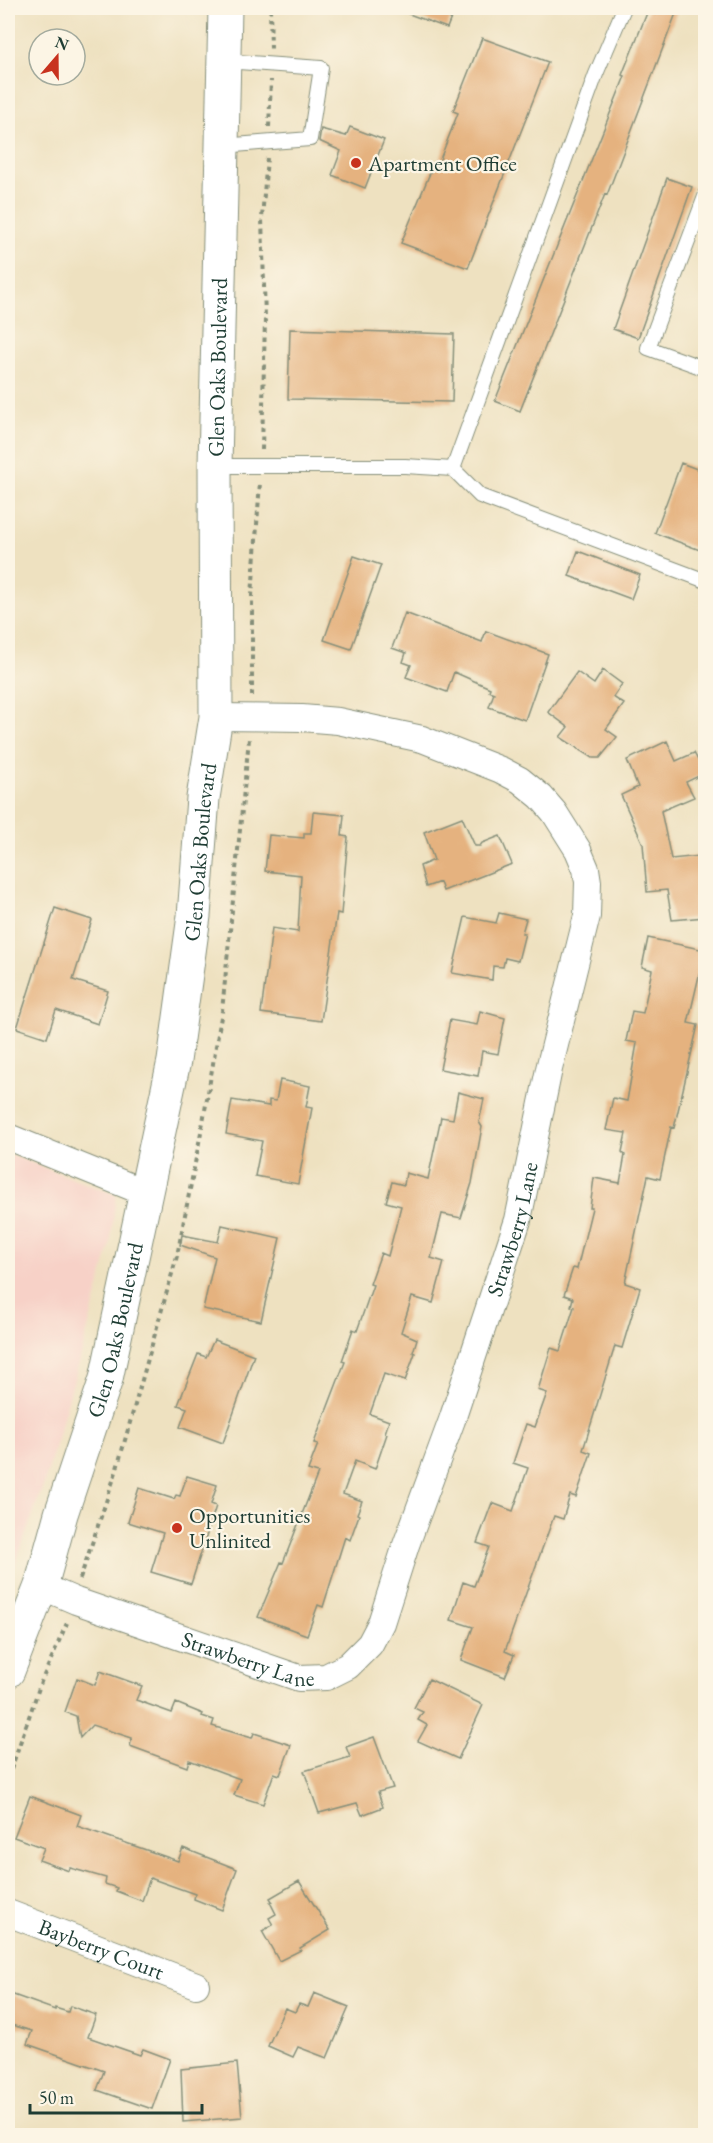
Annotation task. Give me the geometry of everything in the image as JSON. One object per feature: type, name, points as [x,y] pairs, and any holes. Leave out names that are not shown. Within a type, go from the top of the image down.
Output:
[{"type":"main road","name":"Glen Oaks Boulevard","points":[[8,1671],[41,1586],[61,1515],[106,1379],[174,1061],[194,916],[203,798],[216,717],[216,466],[225,8]]},
{"type":"street","name":"Strawberry Lane","points":[[41,1586],[76,1601],[299,1678],[326,1677],[348,1666],[370,1644],[381,1623],[406,1545],[452,1420],[518,1220],[549,1069],[587,916],[588,882],[586,869],[578,850],[554,812],[541,797],[520,780],[501,770],[422,739],[338,721],[303,718],[216,717]]},
{"type":"street","points":[[8,1137],[147,1192]]},
{"type":"street","name":"Bayberry Court","points":[[8,1913],[196,1985]]},
{"type":"lane","points":[[453,469],[596,74],[624,8]]},
{"type":"lane","points":[[222,146],[310,139],[321,68],[224,61]]},
{"type":"lane","points":[[705,194],[648,348],[705,369]]},
{"type":"lane","points":[[216,466],[405,466],[453,469],[480,496],[705,581]]},
{"type":"shaded area","points":[[8,1154],[116,1195],[110,1246],[79,1362],[46,1477],[8,1585]]},
{"type":"building","points":[[398,8],[455,8],[447,28],[398,10]]},
{"type":"building","points":[[649,8],[678,8],[607,195],[605,194],[520,411],[495,401],[625,76],[622,75]]},
{"type":"building","points":[[482,38],[548,62],[468,268],[401,243],[433,166],[437,167],[458,113],[453,111]]},
{"type":"building","name":"Apartment Office","points":[[350,127],[384,140],[365,188],[332,175],[341,151],[319,141],[321,129],[346,136]]},
{"type":"building","points":[[667,178],[692,187],[638,338],[613,329]]},
{"type":"building","points":[[290,329],[454,334],[452,402],[288,399]]},
{"type":"building","points":[[681,463],[705,472],[705,552],[655,533]]},
{"type":"building","points":[[578,551],[640,575],[631,599],[569,576]]},
{"type":"building","points":[[354,556],[381,565],[351,649],[324,640]]},
{"type":"building","points":[[405,613],[482,642],[486,631],[548,654],[525,720],[489,707],[494,693],[489,691],[490,688],[454,672],[447,692],[406,677],[411,665],[403,662],[406,653],[392,648]]},
{"type":"building","points":[[603,670],[622,684],[613,697],[624,704],[606,729],[617,737],[600,758],[593,758],[560,737],[568,727],[548,712],[577,672],[594,684]]},
{"type":"building","points":[[667,741],[676,761],[694,753],[705,773],[686,782],[694,797],[661,811],[671,859],[700,856],[705,889],[705,917],[672,920],[667,890],[647,892],[643,844],[621,795],[638,787],[627,760]]},
{"type":"building","points":[[313,812],[344,815],[342,836],[348,837],[341,914],[337,913],[321,1021],[261,1013],[272,928],[298,932],[301,875],[265,871],[269,835],[304,838],[304,833],[311,833]]},
{"type":"building","points":[[462,817],[475,846],[480,846],[500,836],[512,864],[443,891],[440,882],[426,887],[420,866],[434,860],[424,832]]},
{"type":"building","points":[[55,908],[92,920],[73,980],[108,991],[98,1024],[56,1010],[47,1038],[17,1028]]},
{"type":"building","points":[[499,913],[526,919],[518,961],[505,958],[503,967],[493,966],[492,980],[452,973],[465,917],[496,923]]},
{"type":"building","points":[[648,938],[705,950],[688,1023],[698,1025],[660,1179],[648,1176],[625,1283],[640,1288],[622,1348],[615,1346],[583,1450],[591,1453],[576,1497],[570,1495],[563,1519],[554,1516],[505,1651],[514,1655],[505,1677],[461,1660],[473,1627],[451,1620],[463,1582],[474,1586],[489,1547],[477,1543],[492,1503],[513,1511],[528,1468],[513,1463],[526,1424],[535,1427],[547,1393],[538,1390],[551,1348],[560,1351],[574,1307],[571,1306],[573,1298],[564,1295],[573,1268],[577,1269],[592,1208],[590,1208],[594,1178],[620,1183],[626,1133],[606,1130],[613,1098],[627,1101],[637,1043],[626,1041],[632,1011],[643,1013],[652,970],[642,967]]},
{"type":"building","points":[[480,1011],[505,1018],[498,1054],[482,1051],[478,1076],[440,1069],[450,1020],[477,1025]]},
{"type":"building","points":[[280,1080],[310,1086],[306,1107],[312,1108],[298,1184],[255,1176],[262,1141],[226,1134],[232,1100],[269,1106],[269,1100],[276,1101]]},
{"type":"building","points":[[458,1092],[484,1099],[479,1122],[482,1127],[472,1183],[461,1218],[442,1214],[431,1258],[444,1262],[433,1303],[412,1297],[401,1332],[417,1339],[413,1352],[415,1353],[405,1381],[384,1374],[370,1414],[389,1421],[385,1433],[387,1434],[375,1469],[355,1461],[343,1494],[362,1501],[357,1514],[359,1515],[350,1540],[345,1537],[323,1607],[318,1605],[307,1635],[258,1617],[281,1562],[283,1563],[318,1473],[308,1470],[318,1444],[314,1443],[345,1362],[342,1361],[353,1329],[357,1331],[381,1253],[388,1256],[401,1206],[386,1202],[392,1182],[404,1185],[406,1173],[428,1179],[441,1117],[453,1119]]},
{"type":"building","points":[[222,1225],[280,1238],[261,1321],[203,1309],[215,1257],[180,1245],[182,1235],[218,1242]]},
{"type":"building","points":[[214,1340],[254,1355],[223,1443],[180,1427],[187,1408],[178,1405],[198,1354],[206,1357]]},
{"type":"building","name":"Opportunities Unlinited","points":[[187,1476],[217,1485],[211,1504],[216,1506],[191,1584],[151,1572],[163,1533],[128,1522],[139,1488],[174,1499],[176,1495],[180,1496]]},
{"type":"building","points":[[100,1671],[142,1686],[136,1700],[172,1713],[176,1703],[214,1720],[212,1726],[252,1738],[254,1733],[291,1745],[280,1775],[274,1773],[263,1804],[234,1795],[240,1779],[189,1760],[187,1767],[130,1746],[132,1738],[92,1725],[80,1738],[76,1716],[65,1712],[77,1678],[95,1685]]},
{"type":"building","points":[[429,1679],[483,1705],[458,1759],[418,1741],[427,1725],[418,1720],[423,1712],[414,1708]]},
{"type":"building","points":[[374,1737],[393,1788],[378,1792],[383,1807],[362,1815],[357,1803],[319,1813],[304,1771],[350,1757],[346,1747]]},
{"type":"building","points":[[30,1796],[81,1815],[77,1826],[178,1861],[183,1848],[237,1869],[222,1910],[194,1899],[195,1894],[150,1878],[142,1901],[105,1884],[106,1878],[70,1868],[69,1871],[39,1860],[44,1848],[14,1837]]},
{"type":"building","points":[[299,1881],[330,1930],[300,1948],[301,1950],[279,1961],[262,1931],[273,1925],[269,1918],[276,1914],[270,1898]]},
{"type":"building","points":[[8,1993],[55,2010],[55,2008],[68,2012],[70,2006],[96,2015],[88,2037],[140,2055],[143,2049],[170,2059],[152,2109],[97,2090],[104,2071],[27,2044],[32,2031],[8,2024]]},
{"type":"building","points":[[314,1993],[349,2007],[327,2058],[298,2047],[293,2057],[268,2046],[285,2008],[295,2012],[299,2004],[308,2007]]},
{"type":"building","points":[[237,2063],[242,2117],[183,2122],[181,2069]]},
{"type":"place","name":"Apartment Office","points":[[356,163]]},
{"type":"place","name":"Opportunities Unlinited","points":[[177,1528]]}]
